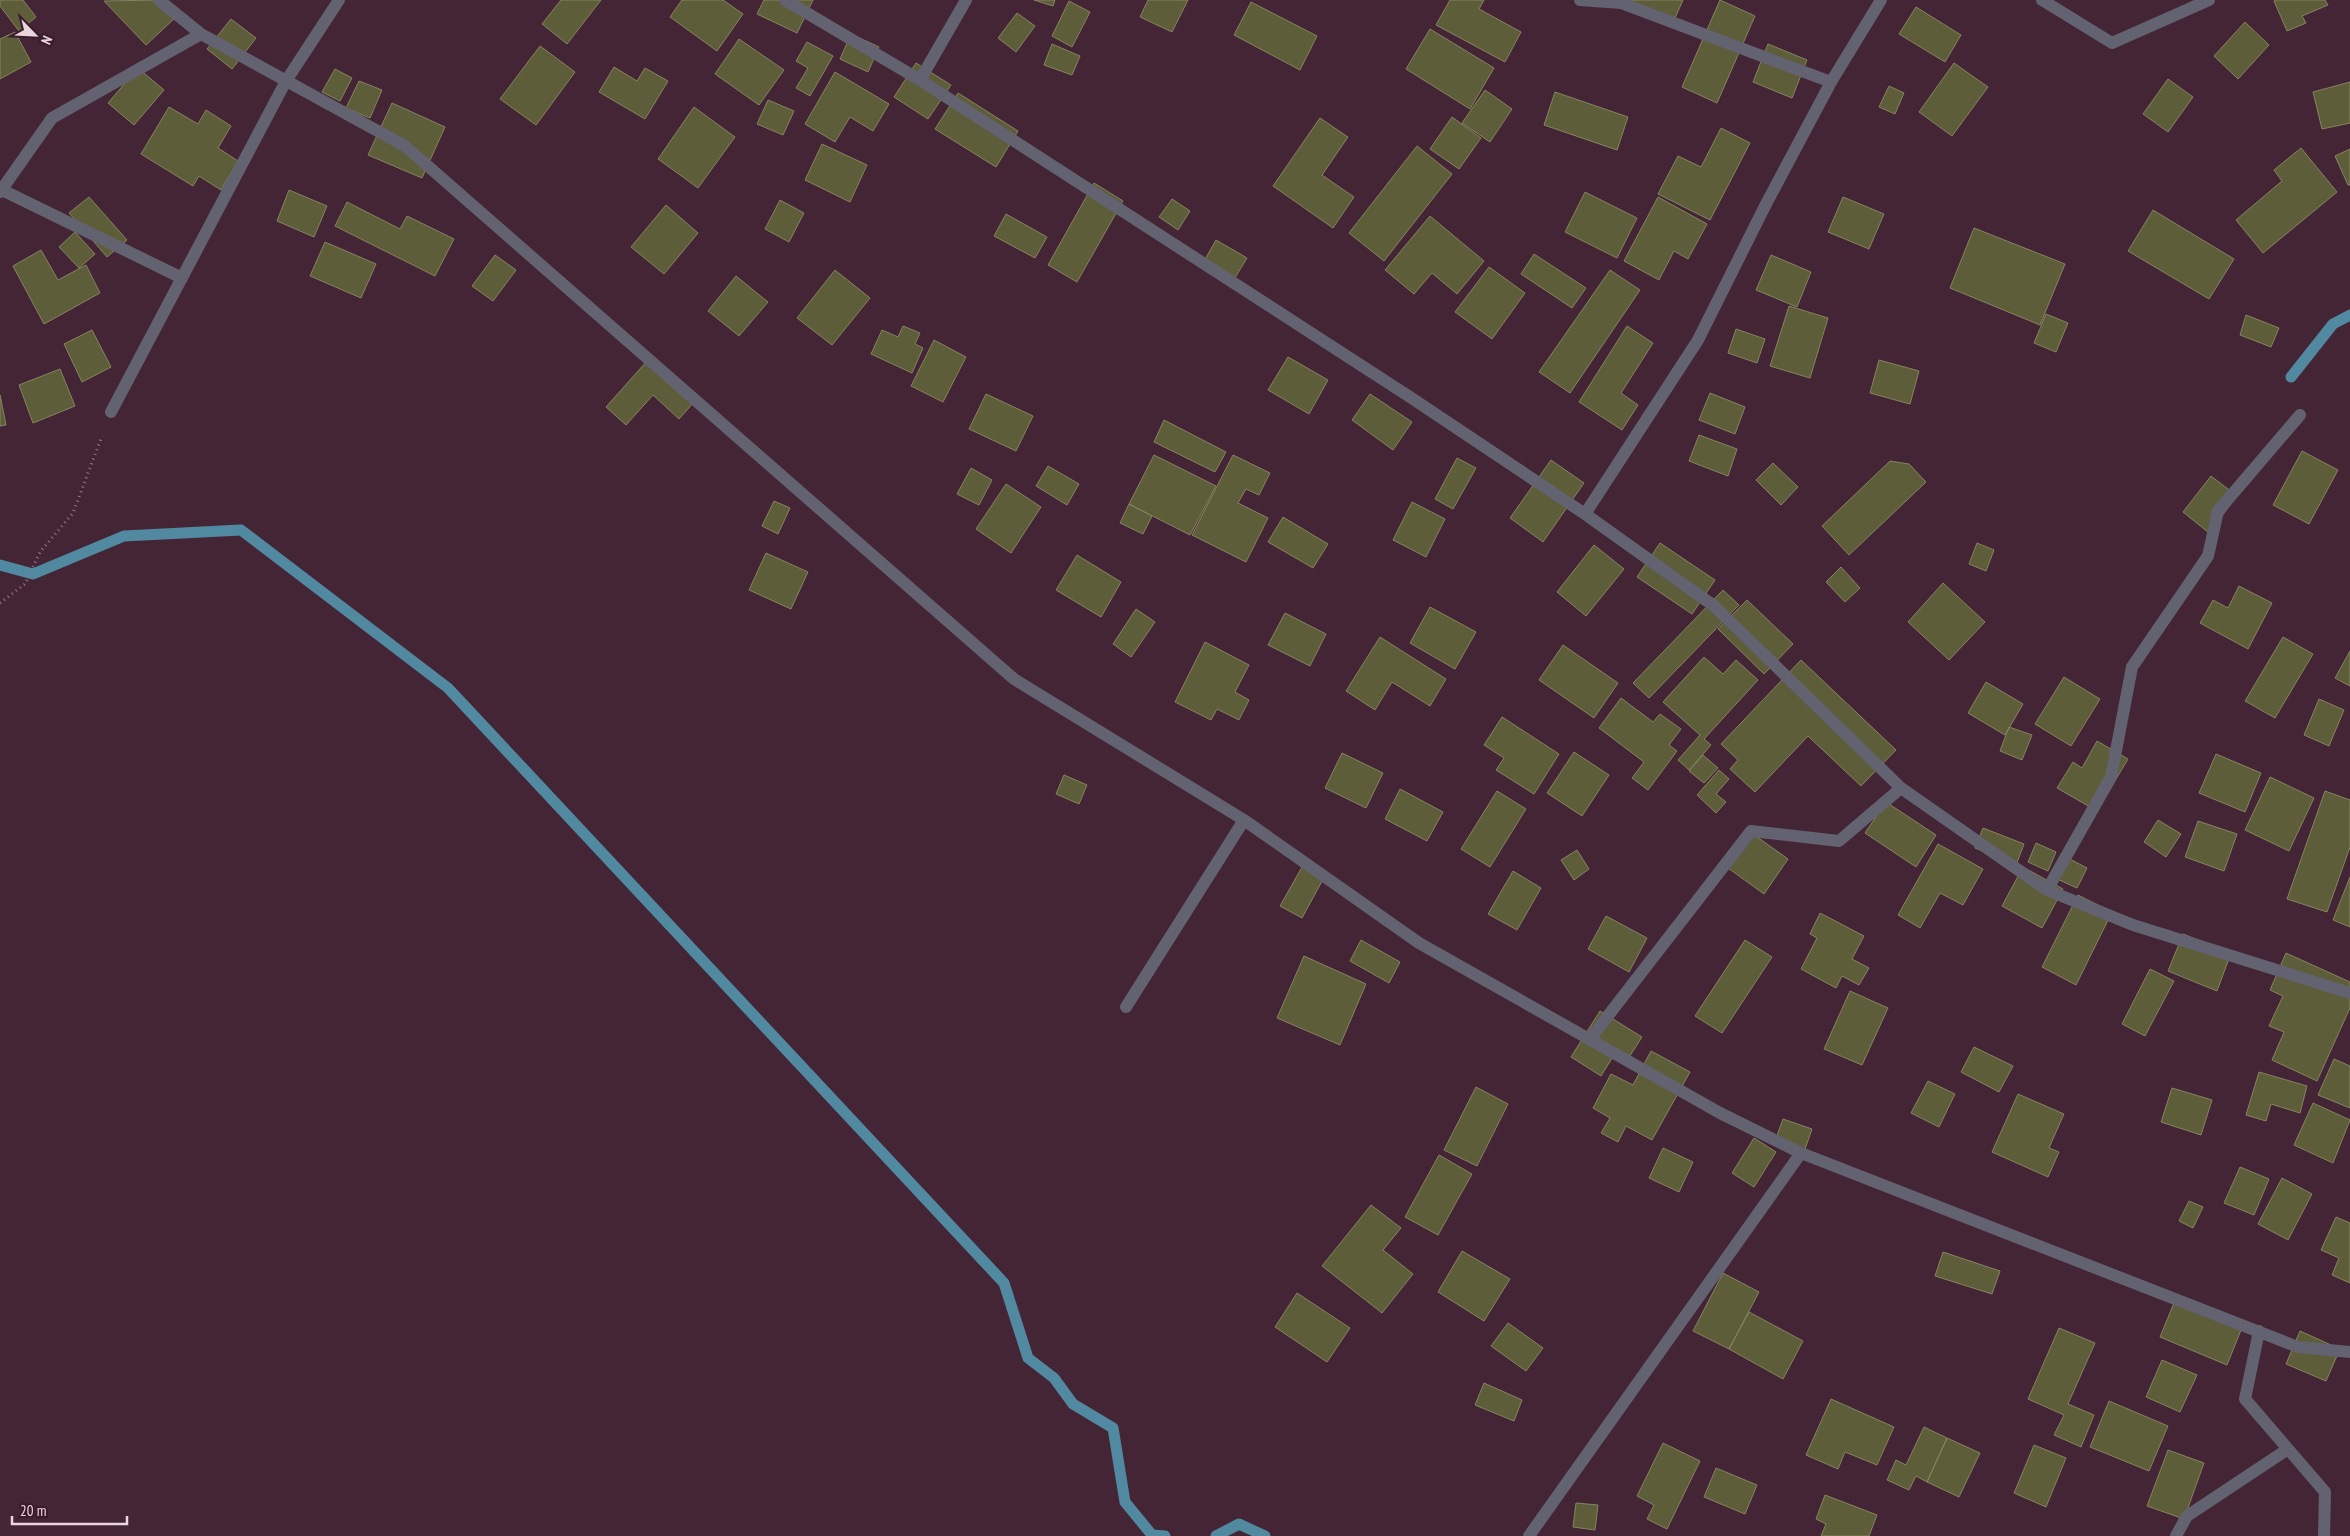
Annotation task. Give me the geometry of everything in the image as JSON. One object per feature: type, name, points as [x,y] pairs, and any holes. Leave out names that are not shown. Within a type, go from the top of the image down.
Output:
[{"type":"street","points":[[159,0],[201,34],[404,146],[1014,679],[1244,820],[1419,944],[1720,1112],[1801,1153],[2298,1347],[2350,1352]]},
{"type":"street","points":[[111,412],[286,81],[339,0]]},
{"type":"street","points":[[785,0],[920,80],[1410,397],[1585,514],[1714,606],[1901,788],[2047,890],[2133,925],[2350,993]]},
{"type":"street","points":[[920,80],[966,0]]},
{"type":"street","points":[[1580,0],[1621,3],[1831,82]]},
{"type":"street","points":[[1585,514],[1698,340],[1765,206],[1831,82],[1881,0]]},
{"type":"street","points":[[2042,0],[2112,44],[2209,0]]},
{"type":"street","points":[[182,278],[0,190],[52,118],[201,34]]},
{"type":"street","points":[[2047,890],[2111,777],[2132,667],[2208,556],[2218,511],[2300,415]]},
{"type":"street","points":[[1590,1039],[1751,831],[1838,841],[1901,788]]},
{"type":"street","points":[[1126,1007],[1244,820]]},
{"type":"street","points":[[1529,1536],[1801,1153]]},
{"type":"street","points":[[2259,1331],[2245,1399],[2325,1492],[2324,1536]]},
{"type":"street","points":[[2176,1536],[2187,1516],[2288,1449]]},
{"type":"path","points":[[0,603],[25,584],[40,552],[73,513],[111,412]]},
{"type":"building","points":[[0,0],[23,0],[36,17],[19,31],[0,6]]},
{"type":"building","points":[[159,0],[176,17],[146,45],[104,1]]},
{"type":"building","points":[[561,0],[601,0],[567,44],[542,24]]},
{"type":"building","points":[[682,0],[723,0],[743,14],[717,51],[670,17]]},
{"type":"building","points":[[764,0],[813,0],[797,33],[757,14]]},
{"type":"building","points":[[1034,0],[1055,0],[1053,6]]},
{"type":"building","points":[[1148,0],[1188,0],[1172,32],[1140,17]]},
{"type":"building","points":[[1450,0],[1484,0],[1479,9],[1521,32],[1505,62],[1436,25]]},
{"type":"building","points":[[1632,0],[1683,0],[1671,27],[1628,9]]},
{"type":"building","points":[[1720,0],[1755,16],[1717,103],[1682,87]]},
{"type":"building","points":[[2325,0],[2328,5],[2302,16],[2306,23],[2287,31],[2274,1]]},
{"type":"building","points":[[1069,1],[1090,12],[1072,47],[1052,36]]},
{"type":"building","points":[[1251,2],[1317,36],[1300,70],[1234,35]]},
{"type":"building","points":[[1916,7],[1961,35],[1945,62],[1899,34]]},
{"type":"building","points":[[1017,13],[1035,26],[1016,52],[998,38]]},
{"type":"building","points":[[231,19],[256,38],[232,69],[207,49]]},
{"type":"building","points":[[2245,22],[2269,45],[2238,79],[2214,56]]},
{"type":"building","points":[[1430,29],[1494,68],[1470,109],[1406,69]]},
{"type":"building","points":[[15,32],[31,62],[0,79],[0,39]]},
{"type":"building","points":[[851,34],[879,47],[868,72],[840,59]]},
{"type":"building","points":[[739,39],[784,70],[759,105],[715,74]]},
{"type":"building","points":[[807,42],[833,56],[810,96],[796,88],[808,68],[796,61]]},
{"type":"building","points":[[1052,44],[1080,56],[1072,75],[1044,65]]},
{"type":"building","points":[[1768,44],[1807,60],[1792,98],[1753,82]]},
{"type":"building","points":[[540,46],[575,72],[536,125],[500,99]]},
{"type":"building","points":[[916,63],[951,85],[928,119],[894,97]]},
{"type":"building","points":[[1954,63],[1988,87],[1952,136],[1919,112]]},
{"type":"building","points":[[614,67],[637,81],[645,68],[668,81],[645,119],[599,92]]},
{"type":"building","points":[[138,68],[164,90],[134,125],[108,103]]},
{"type":"building","points":[[335,69],[352,78],[340,101],[322,92]]},
{"type":"building","points":[[835,72],[889,104],[873,131],[850,117],[835,142],[805,124]]},
{"type":"building","points":[[2168,79],[2193,97],[2168,132],[2143,114]]},
{"type":"building","points":[[359,81],[382,90],[370,118],[346,108]]},
{"type":"building","points":[[2350,82],[2350,123],[2322,129],[2313,92]]},
{"type":"building","points":[[1889,86],[1904,93],[1895,114],[1879,107]]},
{"type":"building","points":[[1485,90],[1512,109],[1490,142],[1462,123]]},
{"type":"building","points":[[1555,92],[1628,117],[1617,150],[1544,125]]},
{"type":"building","points":[[958,93],[1018,131],[996,167],[935,129]]},
{"type":"building","points":[[768,100],[794,111],[783,135],[757,124]]},
{"type":"building","points":[[392,103],[445,127],[422,178],[368,155]]},
{"type":"building","points":[[169,107],[198,124],[206,110],[231,126],[218,148],[238,161],[221,190],[199,176],[193,186],[141,154]]},
{"type":"building","points":[[694,107],[735,137],[698,188],[658,159]]},
{"type":"building","points":[[1452,117],[1481,138],[1459,169],[1430,149]]},
{"type":"building","points":[[1320,118],[1348,137],[1322,175],[1354,197],[1333,228],[1273,186]]},
{"type":"building","points":[[1721,128],[1750,143],[1710,220],[1658,194],[1678,156],[1701,167]]},
{"type":"building","points":[[822,144],[867,165],[850,202],[805,180]]},
{"type":"building","points":[[1417,146],[1452,174],[1384,261],[1349,233]]},
{"type":"building","points":[[2301,148],[2337,192],[2263,253],[2236,220],[2282,181],[2274,170]]},
{"type":"building","points":[[2350,149],[2350,185],[2348,185],[2335,156]]},
{"type":"building","points":[[1094,183],[1123,201],[1077,282],[1048,265]]},
{"type":"building","points":[[289,190],[327,206],[314,237],[277,221]]},
{"type":"building","points":[[1585,192],[1637,218],[1617,258],[1565,232]]},
{"type":"building","points":[[89,197],[127,240],[107,257],[69,213]]},
{"type":"building","points":[[1658,197],[1707,224],[1688,259],[1674,251],[1659,280],[1624,261]]},
{"type":"building","points":[[1843,197],[1884,214],[1869,249],[1828,232]]},
{"type":"building","points":[[1172,199],[1190,211],[1178,230],[1159,217]]},
{"type":"building","points":[[780,200],[804,213],[789,242],[765,229]]},
{"type":"building","points":[[347,202],[400,229],[407,216],[454,239],[435,276],[335,226]]},
{"type":"building","points":[[666,205],[698,233],[664,274],[631,247]]},
{"type":"building","points":[[2153,210],[2234,259],[2209,299],[2128,251]]},
{"type":"building","points":[[1006,214],[1047,237],[1035,258],[994,236]]},
{"type":"building","points":[[1430,216],[1484,261],[1457,294],[1432,273],[1414,294],[1385,270]]},
{"type":"building","points":[[1974,228],[2065,264],[2040,325],[1950,288]]},
{"type":"building","points":[[75,232],[95,254],[79,268],[59,247]]},
{"type":"building","points":[[1216,240],[1247,258],[1233,281],[1203,263]]},
{"type":"building","points":[[325,242],[376,264],[361,298],[310,276]]},
{"type":"building","points":[[41,250],[58,280],[86,265],[100,293],[44,324],[13,266]]},
{"type":"building","points":[[1534,254],[1586,288],[1572,308],[1521,274]]},
{"type":"building","points":[[495,255],[516,270],[493,301],[472,286]]},
{"type":"building","points":[[1771,255],[1811,272],[1797,307],[1756,290]]},
{"type":"building","points":[[1489,267],[1525,293],[1492,339],[1455,312]]},
{"type":"building","points":[[835,270],[870,298],[832,345],[797,318]]},
{"type":"building","points":[[1610,270],[1640,290],[1570,393],[1539,372]]},
{"type":"building","points":[[736,276],[768,302],[739,336],[708,311]]},
{"type":"building","points":[[1789,306],[1828,318],[1810,378],[1770,366]]},
{"type":"building","points":[[2046,314],[2068,323],[2056,352],[2034,343]]},
{"type":"building","points":[[2246,315],[2279,328],[2271,347],[2240,335]]},
{"type":"building","points":[[903,326],[920,333],[915,344],[923,348],[912,373],[871,354],[882,330],[898,337]]},
{"type":"building","points":[[1627,326],[1653,343],[1621,393],[1638,405],[1622,430],[1579,402]]},
{"type":"building","points":[[1736,329],[1765,339],[1757,363],[1728,353]]},
{"type":"building","points":[[92,330],[111,367],[82,382],[64,344]]},
{"type":"building","points":[[934,340],[966,357],[943,402],[911,386]]},
{"type":"building","points":[[1288,357],[1328,380],[1309,414],[1268,390]]},
{"type":"building","points":[[1879,360],[1919,371],[1910,404],[1870,393]]},
{"type":"building","points":[[647,361],[694,402],[679,419],[653,395],[626,425],[606,407]]},
{"type":"building","points":[[60,369],[75,406],[33,423],[19,385]]},
{"type":"building","points":[[1710,393],[1745,407],[1735,434],[1699,420]]},
{"type":"building","points":[[986,394],[1033,416],[1016,451],[969,429]]},
{"type":"building","points":[[1370,394],[1412,422],[1393,450],[1352,420]]},
{"type":"building","points":[[0,395],[6,425],[0,426]]},
{"type":"building","points":[[1164,420],[1226,452],[1215,472],[1154,442]]},
{"type":"building","points":[[1699,435],[1737,449],[1728,476],[1689,461]]},
{"type":"building","points":[[2302,451],[2338,470],[2309,524],[2273,505]]},
{"type":"building","points":[[1154,455],[1216,486],[1190,535],[1129,504]]},
{"type":"building","points":[[1233,455],[1270,473],[1259,495],[1246,489],[1238,503],[1268,518],[1246,562],[1192,535]]},
{"type":"building","points":[[1457,458],[1476,468],[1453,509],[1435,499]]},
{"type":"building","points":[[1551,460],[1584,483],[1543,542],[1510,518]]},
{"type":"building","points":[[1890,461],[1909,464],[1926,482],[1849,555],[1822,526]]},
{"type":"building","points":[[1773,463],[1798,487],[1781,505],[1756,480]]},
{"type":"building","points":[[1048,466],[1079,484],[1067,505],[1036,486]]},
{"type":"building","points":[[971,468],[992,480],[979,505],[957,494]]},
{"type":"building","points":[[2211,476],[2237,496],[2209,533],[2183,512]]},
{"type":"building","points":[[1006,484],[1041,507],[1011,553],[976,529]]},
{"type":"building","points":[[774,501],[790,508],[778,534],[762,526]]},
{"type":"building","points":[[1412,502],[1445,519],[1426,557],[1393,540]]},
{"type":"building","points":[[1129,504],[1152,516],[1143,534],[1120,523]]},
{"type":"building","points":[[1283,517],[1328,544],[1313,568],[1268,542]]},
{"type":"building","points":[[1660,543],[1715,580],[1692,614],[1637,577]]},
{"type":"building","points":[[1977,543],[1994,550],[1986,571],[1969,564]]},
{"type":"building","points":[[1594,545],[1624,569],[1586,616],[1557,592]]},
{"type":"building","points":[[766,553],[808,572],[791,609],[749,590]]},
{"type":"building","points":[[1077,555],[1121,582],[1101,617],[1056,590]]},
{"type":"building","points":[[1841,567],[1860,588],[1845,602],[1826,582]]},
{"type":"building","points":[[1943,583],[1985,622],[1949,660],[1908,622]]},
{"type":"building","points":[[2239,586],[2272,603],[2248,649],[2200,623],[2213,600],[2228,608]]},
{"type":"building","points":[[1723,590],[1739,605],[1649,698],[1633,683]]},
{"type":"building","points":[[1747,600],[1793,644],[1764,674],[1718,629]]},
{"type":"building","points":[[1430,607],[1476,632],[1455,669],[1410,643]]},
{"type":"building","points":[[1136,609],[1155,622],[1131,657],[1113,644]]},
{"type":"building","points":[[1285,613],[1326,634],[1310,666],[1268,645]]},
{"type":"building","points":[[1380,637],[1446,679],[1430,706],[1392,682],[1375,710],[1346,691]]},
{"type":"building","points":[[2283,637],[2313,654],[2275,718],[2245,701]]},
{"type":"building","points":[[1205,642],[1249,665],[1235,692],[1249,700],[1239,720],[1217,709],[1211,720],[1175,702]]},
{"type":"building","points":[[1563,645],[1618,683],[1594,718],[1539,680]]},
{"type":"building","points":[[2350,651],[2350,686],[2335,678]]},
{"type":"building","points":[[1704,657],[1723,674],[1736,660],[1758,680],[1704,739],[1711,745],[1689,770],[1678,760],[1700,735],[1663,702]]},
{"type":"building","points":[[1801,660],[1896,750],[1861,786],[1808,736],[1755,792],[1730,769],[1738,760],[1721,744]]},
{"type":"building","points":[[2064,677],[2100,699],[2071,746],[2035,724]]},
{"type":"building","points":[[1986,682],[2023,704],[2005,735],[1968,713]]},
{"type":"building","points":[[1621,698],[1653,722],[1660,714],[1681,729],[1669,745],[1677,751],[1648,790],[1632,778],[1644,762],[1599,728]]},
{"type":"building","points":[[2319,699],[2344,710],[2329,746],[2304,735]]},
{"type":"building","points":[[1502,717],[1559,754],[1534,794],[1496,770],[1504,758],[1484,745]]},
{"type":"building","points":[[2009,727],[2032,735],[2022,760],[2000,751]]},
{"type":"building","points":[[2097,741],[2128,759],[2097,811],[2057,788],[2073,762],[2082,768]]},
{"type":"building","points":[[1574,752],[1609,775],[1582,816],[1547,793]]},
{"type":"building","points":[[1342,753],[1383,773],[1366,808],[1325,788]]},
{"type":"building","points":[[2216,754],[2261,773],[2245,812],[2199,793]]},
{"type":"building","points":[[1703,755],[1718,768],[1704,783],[1689,771]]},
{"type":"building","points":[[1719,770],[1729,779],[1716,794],[1726,802],[1716,813],[1697,795]]},
{"type":"building","points":[[1064,775],[1087,785],[1079,804],[1056,794]]},
{"type":"building","points":[[2270,777],[2314,798],[2289,851],[2245,830]]},
{"type":"building","points":[[1400,789],[1443,812],[1427,841],[1385,819]]},
{"type":"building","points":[[1497,791],[1526,809],[1490,867],[1461,849]]},
{"type":"building","points":[[2325,791],[2350,800],[2350,847],[2327,912],[2287,899]]},
{"type":"building","points":[[1886,802],[1936,835],[1916,867],[1865,833]]},
{"type":"building","points":[[2158,820],[2181,834],[2166,857],[2144,842]]},
{"type":"building","points":[[2198,821],[2237,834],[2224,871],[2185,857]]},
{"type":"building","points":[[1983,828],[2024,844],[2016,865],[1975,848]]},
{"type":"building","points":[[1753,834],[1788,859],[1764,894],[1728,868]]},
{"type":"building","points":[[2036,843],[2056,852],[2048,871],[2028,862]]},
{"type":"building","points":[[1938,844],[1983,869],[1963,905],[1940,893],[1920,928],[1898,915]]},
{"type":"building","points":[[1577,850],[1589,869],[1574,880],[1561,860]]},
{"type":"building","points":[[2066,857],[2087,868],[2077,888],[2055,878]]},
{"type":"building","points":[[1306,860],[1327,872],[1302,918],[1280,906]]},
{"type":"building","points":[[2023,867],[2063,889],[2042,928],[2002,906]]},
{"type":"building","points":[[1513,871],[1541,888],[1517,930],[1488,914]]},
{"type":"building","points":[[2350,877],[2350,927],[2333,920]]},
{"type":"building","points":[[2078,895],[2112,912],[2076,985],[2042,967]]},
{"type":"building","points":[[1820,913],[1864,936],[1852,959],[1869,968],[1859,985],[1842,976],[1836,988],[1801,969],[1817,938],[1810,934]]},
{"type":"building","points":[[1606,916],[1647,938],[1629,972],[1588,949]]},
{"type":"building","points":[[2183,934],[2231,953],[2217,991],[2168,971]]},
{"type":"building","points":[[1361,940],[1400,962],[1389,983],[1350,961]]},
{"type":"building","points":[[1745,940],[1772,957],[1722,1033],[1695,1016]]},
{"type":"building","points":[[2286,953],[2350,982],[2350,1008],[2317,1081],[2272,1060],[2284,1032],[2269,1026],[2283,996],[2270,990]]},
{"type":"building","points":[[1304,956],[1366,984],[1340,1045],[1277,1018]]},
{"type":"building","points":[[2150,969],[2174,981],[2145,1036],[2122,1024]]},
{"type":"building","points":[[1850,991],[1888,1008],[1862,1065],[1824,1049]]},
{"type":"building","points":[[1600,1011],[1642,1037],[1626,1062],[1614,1055],[1601,1076],[1571,1057]]},
{"type":"building","points":[[1974,1047],[2013,1066],[1999,1092],[1961,1072]]},
{"type":"building","points":[[1651,1051],[1690,1072],[1652,1140],[1626,1126],[1618,1142],[1601,1133],[1610,1118],[1593,1108],[1611,1074],[1633,1085]]},
{"type":"building","points":[[2334,1059],[2350,1066],[2350,1108],[2318,1095]]},
{"type":"building","points":[[2259,1072],[2307,1086],[2300,1113],[2271,1104],[2266,1121],[2246,1115]]},
{"type":"building","points":[[1928,1081],[1955,1094],[1939,1127],[1911,1113]]},
{"type":"building","points":[[1476,1087],[1508,1104],[1477,1166],[1444,1150]]},
{"type":"building","points":[[2172,1088],[2212,1100],[2201,1135],[2161,1122]]},
{"type":"building","points":[[2018,1094],[2064,1114],[2049,1148],[2059,1152],[2048,1177],[1992,1152]]},
{"type":"building","points":[[2313,1103],[2350,1120],[2333,1163],[2294,1145]]},
{"type":"building","points":[[1783,1119],[1812,1129],[1804,1152],[1775,1141]]},
{"type":"building","points":[[1754,1138],[1776,1152],[1754,1187],[1732,1173]]},
{"type":"building","points":[[1663,1148],[1693,1162],[1679,1192],[1649,1178]]},
{"type":"building","points":[[1439,1155],[1472,1174],[1438,1235],[1405,1217]]},
{"type":"building","points":[[2240,1167],[2269,1179],[2254,1215],[2224,1203]]},
{"type":"building","points":[[2282,1178],[2312,1194],[2288,1240],[2258,1224]]},
{"type":"building","points":[[2189,1201],[2203,1207],[2193,1228],[2179,1221]]},
{"type":"building","points":[[1371,1205],[1401,1228],[1383,1250],[1413,1274],[1382,1313],[1322,1266]]},
{"type":"building","points":[[2336,1217],[2350,1223],[2350,1283],[2332,1275],[2339,1258],[2321,1250]]},
{"type":"building","points":[[1462,1251],[1510,1279],[1484,1321],[1438,1292]]},
{"type":"building","points":[[1943,1252],[2000,1271],[1992,1294],[1935,1276]]},
{"type":"building","points":[[1723,1273],[1759,1292],[1729,1349],[1693,1331]]},
{"type":"building","points":[[1297,1293],[1350,1328],[1327,1362],[1275,1327]]},
{"type":"building","points":[[2174,1303],[2241,1330],[2227,1365],[2160,1337]]},
{"type":"building","points":[[1749,1312],[1803,1341],[1783,1379],[1729,1349]]},
{"type":"building","points":[[1508,1323],[1543,1348],[1526,1371],[1491,1346]]},
{"type":"building","points":[[2059,1328],[2095,1343],[2068,1404],[2094,1415],[2081,1447],[2054,1435],[2064,1415],[2028,1399]]},
{"type":"building","points":[[2300,1331],[2340,1349],[2326,1381],[2286,1364]]},
{"type":"building","points":[[2162,1360],[2197,1375],[2180,1412],[2146,1397]]},
{"type":"building","points":[[1484,1383],[1522,1400],[1514,1421],[1475,1405]]},
{"type":"building","points":[[1831,1399],[1894,1427],[1877,1465],[1845,1452],[1838,1469],[1806,1455]]},
{"type":"building","points":[[2109,1401],[2168,1426],[2149,1471],[2090,1447]]},
{"type":"building","points":[[1924,1427],[1947,1438],[1927,1482],[1916,1476],[1909,1490],[1887,1480],[1896,1460],[1906,1465]]},
{"type":"building","points":[[1947,1438],[1980,1453],[1959,1497],[1927,1482]]},
{"type":"building","points":[[1663,1443],[1700,1461],[1667,1529],[1647,1519],[1654,1505],[1637,1496]]},
{"type":"building","points":[[2034,1445],[2066,1458],[2046,1507],[2014,1493]]},
{"type":"building","points":[[2168,1450],[2204,1463],[2184,1519],[2147,1506]]},
{"type":"building","points":[[1716,1468],[1757,1485],[1745,1514],[1704,1497]]},
{"type":"building","points":[[1825,1495],[1877,1515],[1869,1536],[1821,1536],[1826,1524],[1816,1519]]},
{"type":"building","points":[[1576,1503],[1598,1505],[1595,1530],[1573,1527]]},
{"type":"waterway","points":[[2291,377],[2333,324],[2350,315]]},
{"type":"waterway","points":[[0,565],[33,574],[124,536],[241,530],[448,688],[1004,1283],[1028,1358],[1054,1378],[1073,1404],[1113,1428],[1125,1502],[1152,1535],[1165,1536]]},
{"type":"waterway","points":[[1216,1536],[1239,1524],[1265,1536]]}]
